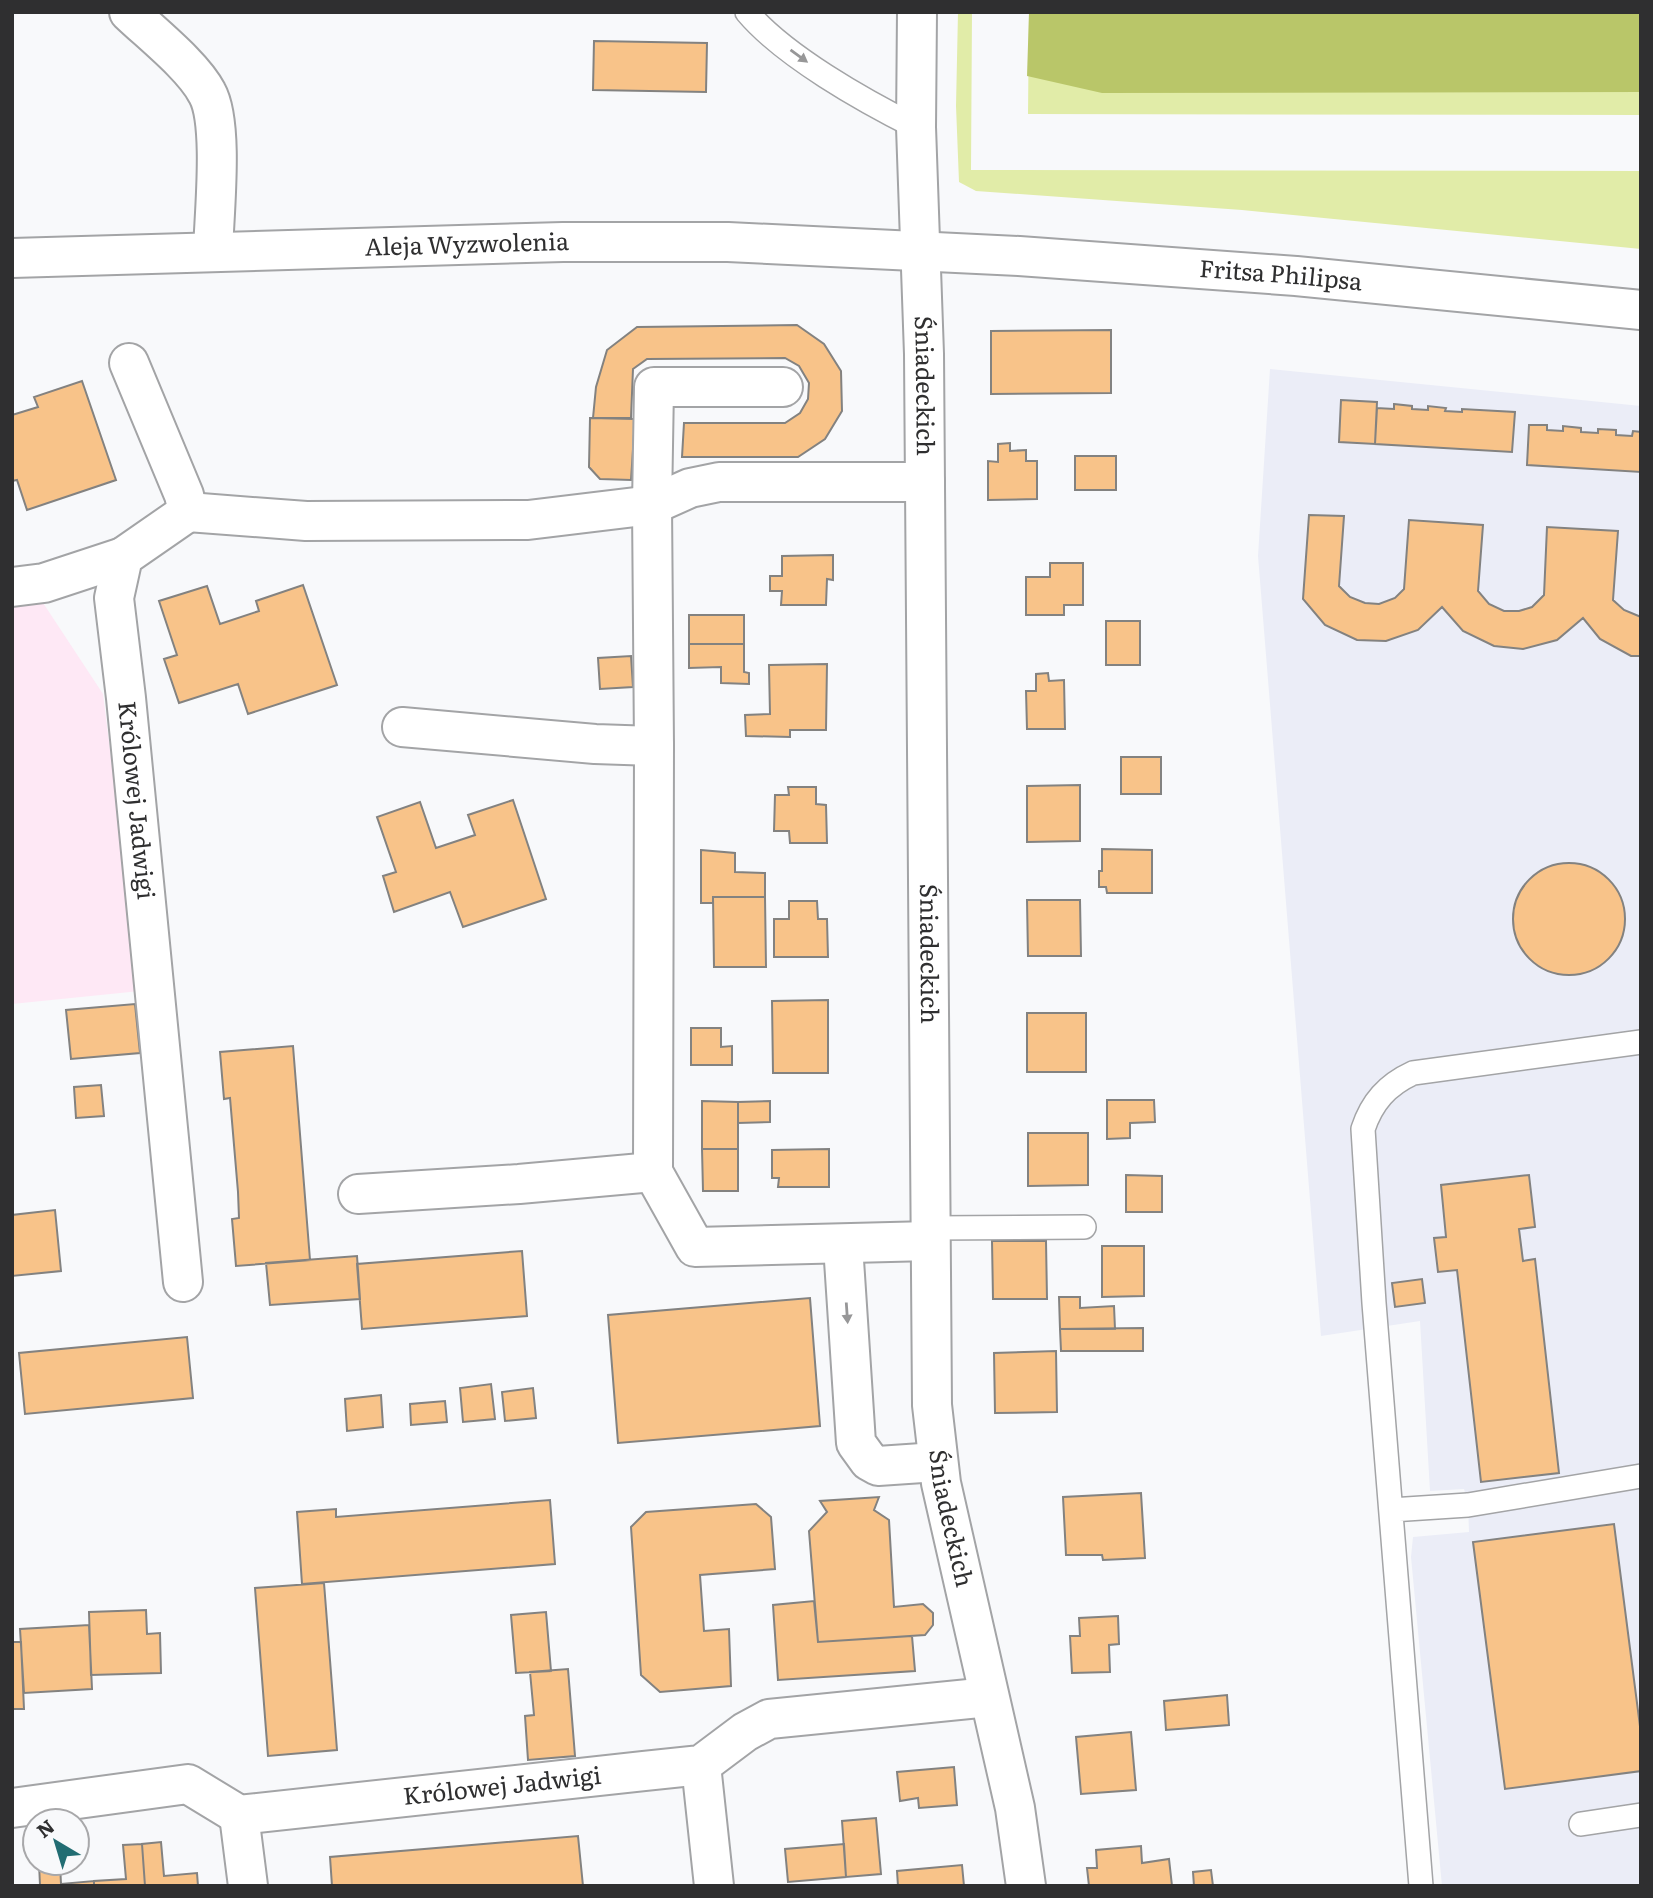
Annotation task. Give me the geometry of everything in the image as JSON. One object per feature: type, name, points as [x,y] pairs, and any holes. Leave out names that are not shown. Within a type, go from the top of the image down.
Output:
[{"type":"street","points":[[129,12],[194,75],[207,92],[214,109],[216,132],[213,252]]},
{"type":"street","name":"Śniadeckich","points":[[916,12],[916,127],[925,482],[931,1384],[937,1462],[1015,1808],[1026,1886]]},
{"type":"street","name":"Aleja Wyzwolenia","points":[[12,258],[655,241],[921,250]]},
{"type":"street","name":"Fritsa Philipsa","points":[[921,250],[1296,276],[1641,310]]},
{"type":"street","points":[[129,363],[184,495],[188,512]]},
{"type":"street","points":[[783,387],[654,387],[653,1172],[695,1247],[843,1245],[930,1235]]},
{"type":"street","points":[[12,587],[44,583],[123,557],[188,512],[306,521],[528,520],[652,505],[690,488],[719,481],[925,482]]},
{"type":"street","name":"Królowej Jadwigi","points":[[123,557],[114,598],[129,725],[183,1282]]},
{"type":"street","points":[[402,727],[595,744],[654,746]]},
{"type":"street","points":[[358,1194],[653,1172]]},
{"type":"street","points":[[843,1245],[856,1443],[869,1461],[878,1465],[937,1462]]},
{"type":"street","points":[[714,1886],[701,1765],[745,1732],[769,1719],[989,1696]]},
{"type":"street","name":"Królowej Jadwigi","points":[[239,1815],[701,1765]]},
{"type":"street","points":[[12,1808],[188,1784],[239,1815],[248,1886]]},
{"type":"lane","points":[[747,12],[760,27],[807,62],[875,106],[916,127]]},
{"type":"lane","points":[[1421,1886],[1363,1129],[1367,1115],[1381,1094],[1401,1078],[1413,1073],[1641,1042]]},
{"type":"lane","points":[[930,1235],[1084,1227]]},
{"type":"lane","points":[[1391,1510],[1468,1505],[1641,1476]]},
{"type":"lane","points":[[1581,1824],[1641,1815]]},
{"type":"shaded area","points":[[1270,369],[1641,406],[1641,1886],[1442,1886],[1411,1557],[1413,1537],[1469,1532],[1468,1505],[1464,1489],[1430,1491],[1420,1321],[1321,1336],[1258,556]]},
{"type":"shaded area","points":[[12,566],[26,577],[103,694],[140,991],[12,1004]]},
{"type":"green space","points":[[958,12],[972,12],[971,170],[1641,171],[1641,249],[1242,210],[976,191],[959,182],[956,106]]},
{"type":"green space","points":[[1029,12],[1641,12],[1641,115],[1028,114]]},
{"type":"green space","points":[[1029,12],[1641,12],[1641,92],[1102,93],[1027,76]]},
{"type":"building","points":[[594,41],[707,43],[706,92],[593,90]]},
{"type":"building","points":[[797,325],[824,344],[841,371],[842,411],[825,439],[798,457],[682,457],[684,423],[785,423],[800,413],[808,399],[809,383],[799,366],[785,358],[647,359],[633,369],[631,418],[593,418],[596,387],[607,350],[637,327]]},
{"type":"building","points":[[1111,330],[1111,393],[991,394],[991,331]]},
{"type":"building","points":[[82,381],[116,480],[27,510],[17,480],[12,481],[12,415],[38,407],[34,397]]},
{"type":"building","points":[[1341,400],[1377,402],[1375,444],[1339,442]]},
{"type":"building","points":[[1394,404],[1412,406],[1412,409],[1428,410],[1428,406],[1446,408],[1445,411],[1462,412],[1462,409],[1515,412],[1512,452],[1375,444],[1377,408],[1394,409]]},
{"type":"building","points":[[590,418],[635,419],[631,480],[600,479],[589,467]]},
{"type":"building","points":[[1529,425],[1547,425],[1547,430],[1563,431],[1563,426],[1581,428],[1581,432],[1616,430],[1616,435],[1632,436],[1633,431],[1641,432],[1641,472],[1527,465]]},
{"type":"building","points":[[1010,443],[1010,451],[1026,450],[1026,461],[1037,461],[1037,499],[988,500],[988,461],[998,462],[998,444]]},
{"type":"building","points":[[1075,456],[1116,456],[1116,490],[1075,490]]},
{"type":"building","points":[[1309,515],[1344,516],[1339,586],[1350,597],[1365,603],[1379,604],[1395,598],[1404,589],[1409,520],[1483,525],[1478,591],[1489,604],[1504,611],[1519,611],[1532,607],[1544,595],[1547,527],[1618,531],[1613,600],[1624,610],[1641,617],[1641,656],[1631,656],[1600,639],[1583,618],[1557,640],[1523,649],[1494,646],[1463,631],[1442,607],[1418,630],[1386,641],[1357,640],[1325,625],[1303,599]]},
{"type":"building","points":[[833,555],[833,580],[827,579],[826,605],[781,605],[782,591],[770,591],[770,576],[782,576],[782,556]]},
{"type":"building","points":[[1050,563],[1083,563],[1083,605],[1064,605],[1064,615],[1026,615],[1026,577],[1050,577]]},
{"type":"building","points":[[303,585],[337,685],[248,714],[238,684],[179,703],[164,659],[177,655],[159,601],[207,586],[220,624],[259,611],[256,601]]},
{"type":"building","points":[[689,615],[744,615],[744,644],[689,644]]},
{"type":"building","points":[[1106,621],[1140,621],[1140,665],[1106,665]]},
{"type":"building","points":[[689,644],[744,644],[744,672],[749,673],[749,684],[721,683],[721,667],[689,668]]},
{"type":"building","points":[[631,656],[633,687],[600,689],[598,658]]},
{"type":"building","points":[[827,664],[826,730],[790,730],[790,737],[746,736],[745,715],[770,714],[769,665]]},
{"type":"building","points":[[1048,673],[1049,681],[1064,680],[1065,729],[1027,729],[1026,691],[1036,691],[1036,674]]},
{"type":"building","points":[[1121,757],[1161,757],[1161,794],[1121,794]]},
{"type":"building","points":[[1080,785],[1080,841],[1027,842],[1027,786]]},
{"type":"building","points":[[788,787],[816,787],[816,804],[826,805],[827,843],[790,843],[789,831],[774,831],[775,795],[789,795]]},
{"type":"building","points":[[513,800],[546,899],[463,927],[450,892],[394,912],[383,876],[396,872],[377,817],[420,802],[436,848],[475,835],[468,815]]},
{"type":"building","points":[[1102,849],[1152,850],[1152,893],[1107,893],[1106,887],[1099,887]]},
{"type":"building","points":[[701,850],[735,853],[735,872],[765,873],[765,897],[713,897],[713,903],[701,903]]},
{"type":"building","points":[[1569,863],[1590,868],[1608,880],[1620,898],[1625,919],[1620,940],[1608,958],[1590,970],[1569,975],[1548,970],[1530,958],[1518,940],[1513,919],[1518,898],[1530,880],[1548,868]]},
{"type":"building","points":[[713,897],[765,897],[766,967],[714,967]]},
{"type":"building","points":[[1027,900],[1080,900],[1081,956],[1028,956]]},
{"type":"building","points":[[789,901],[817,901],[818,919],[827,919],[828,957],[774,957],[774,919],[789,919]]},
{"type":"building","points":[[828,1000],[828,1073],[773,1073],[772,1001]]},
{"type":"building","points":[[135,1004],[140,1053],[71,1059],[66,1010]]},
{"type":"building","points":[[1027,1013],[1086,1013],[1086,1072],[1027,1072]]},
{"type":"building","points":[[691,1028],[721,1028],[721,1047],[732,1046],[732,1065],[691,1065]]},
{"type":"building","points":[[293,1046],[310,1260],[236,1266],[232,1219],[239,1218],[238,1192],[230,1098],[224,1099],[220,1052]]},
{"type":"building","points":[[101,1085],[104,1116],[76,1118],[74,1087]]},
{"type":"building","points":[[1107,1100],[1154,1100],[1155,1122],[1130,1123],[1130,1138],[1107,1139]]},
{"type":"building","points":[[702,1101],[738,1102],[738,1149],[702,1149]]},
{"type":"building","points":[[770,1101],[770,1122],[738,1123],[738,1102]]},
{"type":"building","points":[[1028,1133],[1088,1133],[1088,1185],[1028,1186]]},
{"type":"building","points":[[702,1149],[738,1149],[738,1191],[703,1191]]},
{"type":"building","points":[[829,1149],[829,1187],[778,1187],[779,1178],[772,1178],[772,1150]]},
{"type":"building","points":[[1126,1175],[1162,1176],[1162,1212],[1126,1212]]},
{"type":"building","points":[[1529,1175],[1535,1227],[1519,1229],[1523,1261],[1535,1259],[1559,1473],[1481,1482],[1457,1270],[1438,1272],[1434,1238],[1446,1237],[1441,1185]]},
{"type":"building","points":[[55,1210],[61,1271],[12,1276],[12,1215]]},
{"type":"building","points":[[992,1241],[1046,1241],[1047,1299],[993,1299]]},
{"type":"building","points":[[1102,1246],[1144,1246],[1144,1296],[1102,1297]]},
{"type":"building","points":[[522,1251],[527,1316],[362,1329],[357,1264]]},
{"type":"building","points":[[357,1256],[360,1299],[270,1305],[266,1263]]},
{"type":"building","points":[[1422,1279],[1425,1303],[1395,1307],[1392,1283]]},
{"type":"building","points":[[1059,1297],[1080,1297],[1080,1308],[1114,1306],[1115,1329],[1060,1329]]},
{"type":"building","points":[[810,1298],[820,1426],[618,1443],[608,1315]]},
{"type":"building","points":[[1143,1328],[1143,1351],[1061,1351],[1060,1329]]},
{"type":"building","points":[[187,1337],[193,1398],[25,1414],[19,1353]]},
{"type":"building","points":[[1056,1351],[1057,1412],[995,1413],[994,1353]]},
{"type":"building","points":[[491,1384],[495,1419],[463,1422],[460,1388]]},
{"type":"building","points":[[533,1388],[536,1418],[505,1421],[502,1392]]},
{"type":"building","points":[[381,1395],[383,1427],[347,1431],[345,1399]]},
{"type":"building","points":[[445,1401],[447,1422],[411,1425],[410,1404]]},
{"type":"building","points":[[1141,1493],[1145,1558],[1103,1560],[1102,1555],[1066,1555],[1063,1497]]},
{"type":"building","points":[[879,1497],[874,1510],[889,1520],[894,1607],[923,1604],[933,1613],[933,1625],[925,1635],[818,1642],[809,1531],[827,1512],[820,1501]]},
{"type":"building","points":[[550,1500],[555,1564],[302,1584],[297,1512],[336,1509],[336,1517]]},
{"type":"building","points":[[756,1504],[771,1517],[775,1569],[700,1575],[704,1631],[729,1629],[731,1686],[660,1692],[641,1675],[631,1527],[646,1512]]},
{"type":"building","points":[[1614,1524],[1641,1734],[1641,1771],[1505,1789],[1473,1542]]},
{"type":"building","points":[[324,1583],[337,1750],[268,1756],[255,1588]]},
{"type":"building","points":[[814,1601],[818,1642],[912,1636],[915,1671],[778,1680],[773,1605]]},
{"type":"building","points":[[146,1610],[147,1634],[160,1633],[161,1673],[91,1675],[89,1612]]},
{"type":"building","points":[[546,1612],[551,1671],[516,1673],[511,1615]]},
{"type":"building","points":[[1118,1616],[1119,1644],[1109,1645],[1110,1672],[1072,1673],[1070,1636],[1080,1636],[1079,1618]]},
{"type":"building","points":[[89,1625],[92,1689],[24,1693],[20,1629]]},
{"type":"building","points":[[12,1642],[21,1642],[24,1709],[12,1709]]},
{"type":"building","points":[[568,1669],[575,1756],[528,1760],[525,1716],[534,1715],[530,1672]]},
{"type":"building","points":[[1227,1695],[1229,1725],[1166,1730],[1164,1701]]},
{"type":"building","points":[[1131,1732],[1136,1790],[1081,1794],[1076,1737]]},
{"type":"building","points":[[954,1767],[957,1805],[919,1808],[918,1798],[900,1801],[897,1772]]},
{"type":"building","points":[[876,1818],[881,1874],[846,1877],[842,1821]]},
{"type":"building","points":[[578,1836],[583,1886],[332,1886],[330,1857]]},
{"type":"building","points":[[161,1842],[164,1876],[197,1873],[198,1886],[145,1886],[142,1844]]},
{"type":"building","points":[[142,1844],[145,1886],[94,1886],[94,1881],[126,1879],[123,1845]]},
{"type":"building","points":[[844,1844],[846,1877],[788,1882],[785,1849]]},
{"type":"building","points":[[1141,1846],[1142,1863],[1169,1859],[1172,1886],[1089,1886],[1087,1868],[1097,1868],[1096,1850]]},
{"type":"building","points":[[962,1865],[964,1886],[898,1886],[897,1871]]},
{"type":"building","points":[[1211,1870],[1213,1886],[1194,1886],[1193,1872]]},
{"type":"building","points":[[40,1877],[61,1877],[61,1884],[94,1881],[94,1886],[32,1886],[40,1885]]}]
